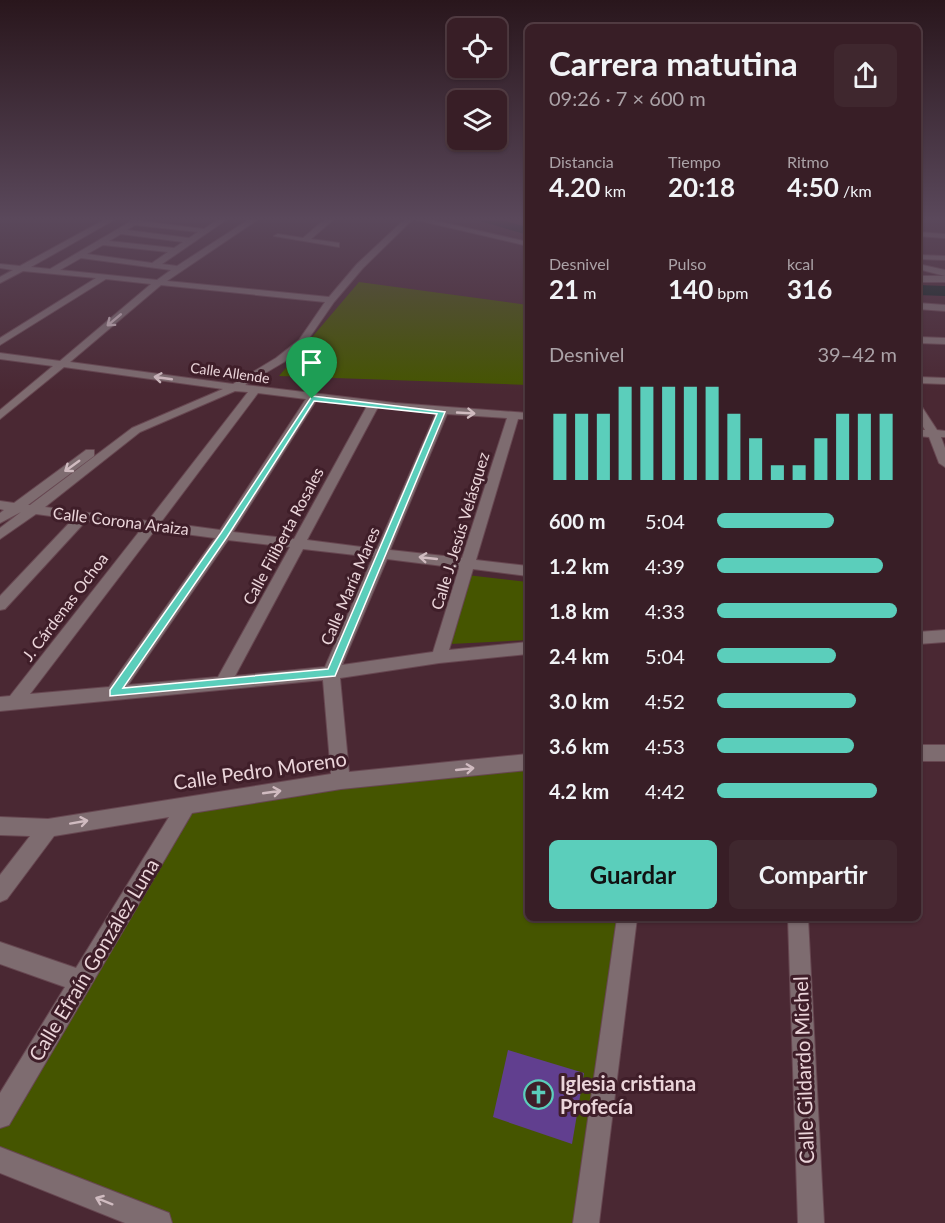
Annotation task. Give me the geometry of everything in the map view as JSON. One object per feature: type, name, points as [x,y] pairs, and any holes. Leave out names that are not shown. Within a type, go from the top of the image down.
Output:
[{"type":"street","points":[[0,342],[104,277]]},
{"type":"street","points":[[105,277],[325,300]]},
{"type":"street","points":[[0,416],[167,277]]},
{"type":"street","points":[[0,535],[136,430],[280,360],[302,342],[340,277]]},
{"type":"street","points":[[325,300],[349,277]]},
{"type":"street","points":[[921,279],[945,279]]},
{"type":"street","points":[[921,306],[945,308]]},
{"type":"street","points":[[921,340],[945,341]]},
{"type":"street","name":"Calle Allende","points":[[0,356],[312,399],[442,412],[525,417]]},
{"type":"street","points":[[921,380],[945,381]]},
{"type":"street","points":[[0,519],[138,418],[226,388]]},
{"type":"street","name":"J. Cárdenas Ochoa","points":[[8,703],[254,392]]},
{"type":"street","points":[[114,693],[224,535],[312,399]]},
{"type":"street","name":"Calle Filiberta Rosales","points":[[223,683],[297,543],[374,406]]},
{"type":"street","name":"Calle María Mares","points":[[341,782],[331,673],[384,553],[442,412]]},
{"type":"street","points":[[921,413],[939,434],[945,463]]},
{"type":"street","name":"Calle J. Jesús Velásquez","points":[[439,657],[466,562],[513,416]]},
{"type":"street","points":[[921,433],[939,434]]},
{"type":"street","name":"Calle Corona Araiza","points":[[0,505],[224,535],[525,571]]},
{"type":"street","points":[[0,605],[83,516]]},
{"type":"street","points":[[921,631],[943,637]]},
{"type":"street","points":[[921,638],[943,637]]},
{"type":"street","points":[[8,703],[331,673],[439,657],[525,648]]},
{"type":"street","points":[[921,753],[945,753]]},
{"type":"street","name":"Calle Pedro Moreno","points":[[0,826],[48,828],[187,804],[341,782],[525,762]]},
{"type":"street","name":"Calle Efraín González Luna","points":[[0,1116],[187,804]]},
{"type":"street","points":[[0,892],[48,828]]},
{"type":"street","points":[[586,1223],[627,921]]},
{"type":"street","name":"Calle Gildardo Michel","points":[[798,921],[811,1223]]},
{"type":"street","points":[[0,953],[81,981]]},
{"type":"street","points":[[0,1160],[159,1223]]},
{"type":"green space","points":[[359,282],[525,305],[525,385],[279,376]]},
{"type":"green space","points":[[467,575],[525,582],[525,640],[450,644]]},
{"type":"green space","points":[[525,762],[525,921],[627,921],[586,1223],[159,1223],[0,1160],[0,1116],[187,804]]},
{"type":"building","name":"Iglesia cristiana Profecía","points":[[508,1050],[584,1073],[572,1144],[493,1117]]},
{"type":"waterway","points":[[921,290],[945,291]]},
{"type":"place","name":"Iglesia cristiana Profecía","points":[[539,1095]]},
{"type":"route","points":[[312,399],[442,412],[384,553],[331,673],[114,693],[224,535],[312,399]]}]
